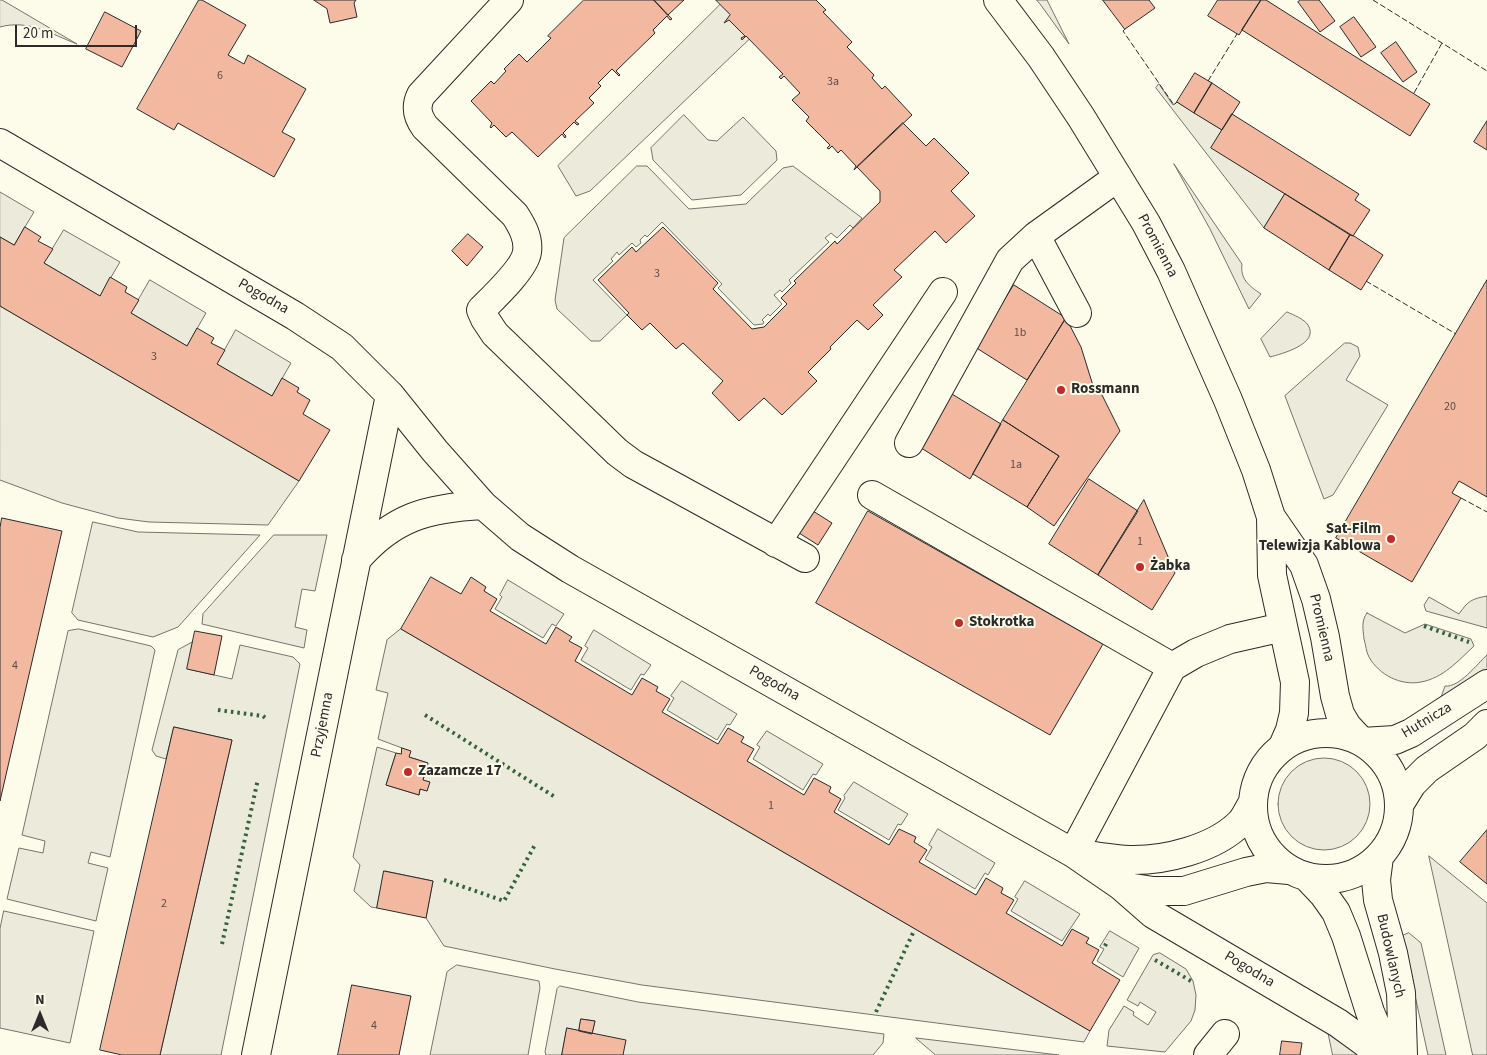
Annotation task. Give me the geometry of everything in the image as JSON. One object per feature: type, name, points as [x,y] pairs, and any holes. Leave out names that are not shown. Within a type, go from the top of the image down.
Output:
[{"type":"street","points":[[509,0],[421,95],[416,110],[419,119],[425,127],[515,215],[524,230],[527,254],[509,280],[481,310],[485,319],[495,334],[618,452],[633,464],[805,558]]},
{"type":"street","name":"Promienna","points":[[998,0],[1061,86],[1146,224],[1182,294],[1256,470],[1271,517],[1272,575],[1294,682],[1294,713],[1290,730],[1283,746]]},
{"type":"street","name":"Pogodna","points":[[0,143],[295,316],[342,347],[390,395],[482,505],[520,537],[570,569],[1073,853],[1121,886],[1153,914],[1338,1023],[1366,1044],[1375,1055]]},
{"type":"street","points":[[909,443],[1010,260],[1036,236],[1118,177]]},
{"type":"street","points":[[1036,236],[1077,313]]},
{"type":"street","points":[[776,543],[943,292]]},
{"type":"street","name":"Przyjemna","points":[[256,1055],[390,395]]},
{"type":"street","points":[[872,495],[1172,667]]},
{"type":"street","points":[[356,560],[384,532],[407,520],[427,512],[462,506],[482,505]]},
{"type":"street","name":"Promienna","points":[[1271,517],[1304,565],[1325,637],[1340,714],[1362,742]]},
{"type":"street","points":[[1073,853],[1172,667],[1196,653],[1230,639],[1283,627]]},
{"type":"street","name":"Hutnicza","points":[[1362,742],[1395,740],[1487,684]]},
{"type":"street","points":[[1298,874],[1325,880],[1340,878],[1361,871],[1378,857],[1390,842],[1397,824],[1399,805],[1396,786],[1389,769],[1377,754],[1362,742],[1343,735],[1322,733],[1302,737],[1283,746],[1267,762],[1256,782],[1252,804],[1253,820],[1258,836],[1275,860],[1298,874],[1324,895],[1336,912],[1346,936],[1370,1012],[1388,1055]]},
{"type":"street","points":[[1399,805],[1412,784],[1422,774],[1483,736]]},
{"type":"street","name":"Pogodna","points":[[1073,853],[1129,860],[1167,858],[1225,835],[1241,822],[1252,804]]},
{"type":"street","name":"Budowlanych","points":[[1378,857],[1376,880],[1378,900],[1393,952],[1401,993],[1403,1055]]},
{"type":"street","name":"Pogodna","points":[[1121,886],[1153,891],[1184,891],[1246,872],[1266,868],[1298,874]]},
{"type":"street","points":[[1208,1055],[1225,1034]]},
{"type":"shaded area","points":[[0,0],[77,44],[30,26],[10,25],[0,27]]},
{"type":"shaded area","points":[[725,0],[759,30],[590,191],[576,196],[558,166]]},
{"type":"shaded area","points":[[1037,0],[1047,0],[1069,44],[1040,4]]},
{"type":"shaded area","points":[[1159,84],[1173,105],[1177,102],[1222,130],[1212,148],[1285,194],[1264,228],[1156,88]]},
{"type":"shaded area","points":[[684,115],[708,140],[717,141],[743,117],[776,151],[777,160],[741,195],[692,200],[653,160],[651,148]]},
{"type":"shaded area","points":[[1174,164],[1242,264],[1242,274],[1246,282],[1261,294],[1249,309],[1210,229]]},
{"type":"shaded area","points":[[637,166],[647,166],[689,209],[746,204],[783,168],[793,166],[862,218],[853,228],[850,225],[837,238],[831,233],[825,238],[829,242],[789,280],[791,283],[782,292],[780,290],[774,295],[782,304],[770,316],[768,314],[762,320],[763,324],[754,325],[718,288],[722,284],[662,222],[647,237],[645,235],[640,240],[641,243],[636,247],[632,243],[619,255],[617,252],[611,259],[613,261],[593,280],[627,315],[600,341],[591,341],[557,309],[555,300],[564,238]]},
{"type":"shaded area","points":[[0,192],[34,212],[14,245],[0,237]]},
{"type":"shaded area","points":[[64,230],[120,262],[100,296],[44,263]]},
{"type":"shaded area","points":[[150,280],[206,313],[187,346],[131,313]]},
{"type":"shaded area","points":[[0,306],[299,481],[268,525],[149,522],[118,518],[62,503],[0,480]]},
{"type":"shaded area","points":[[1287,312],[1299,317],[1308,325],[1309,338],[1298,347],[1270,357],[1261,339]]},
{"type":"shaded area","points":[[236,330],[291,363],[272,396],[217,364]]},
{"type":"shaded area","points":[[1345,343],[1358,347],[1360,356],[1346,380],[1388,405],[1333,495],[1324,499],[1285,396]]},
{"type":"shaded area","points":[[93,522],[138,532],[260,535],[178,627],[153,637],[78,620],[72,613]]},
{"type":"shaded area","points":[[274,535],[327,535],[315,591],[302,589],[295,627],[307,630],[304,648],[202,624],[203,614]]},
{"type":"shaded area","points":[[508,580],[564,614],[556,626],[552,624],[543,638],[495,609]]},
{"type":"shaded area","points":[[1487,596],[1487,628],[1426,611],[1424,605],[1429,597],[1459,614],[1470,601]]},
{"type":"shaded area","points":[[1367,613],[1405,633],[1425,624],[1471,639],[1474,646],[1450,668],[1436,677],[1413,683],[1398,681],[1379,669],[1368,655],[1363,628],[1363,622]]},
{"type":"shaded area","points":[[79,629],[151,646],[155,650],[110,857],[91,852],[88,863],[108,868],[96,921],[7,899],[19,848],[43,853],[45,841],[22,835],[68,631]]},
{"type":"shaded area","points":[[401,629],[1090,1031],[1084,1042],[642,985],[444,946],[426,918],[433,881],[385,871],[377,908],[371,907],[354,891],[360,865],[353,857],[377,747],[396,753],[386,785],[419,795],[420,789],[427,791],[429,783],[423,780],[428,763],[409,757],[402,748],[378,739],[388,693],[376,690],[387,640]]},
{"type":"shaded area","points":[[594,630],[651,665],[644,675],[641,674],[631,690],[581,660],[588,648],[585,646]]},
{"type":"shaded area","points":[[193,642],[188,669],[232,679],[240,645],[293,657],[300,664],[221,1055],[160,1055],[232,740],[174,727],[166,759],[156,756],[152,750],[178,650]]},
{"type":"shaded area","points":[[1487,655],[1487,670],[1458,691],[1440,700],[1445,686],[1450,686],[1462,679]]},
{"type":"shaded area","points":[[682,681],[737,714],[730,725],[727,724],[717,740],[667,710],[674,698],[671,696]]},
{"type":"shaded area","points":[[767,731],[823,764],[816,775],[813,774],[803,790],[753,759],[760,747],[757,745]]},
{"type":"shaded area","points":[[1324,758],[1341,762],[1356,772],[1366,787],[1370,804],[1366,821],[1356,836],[1341,846],[1324,850],[1307,846],[1292,836],[1282,821],[1278,804],[1282,787],[1292,772],[1307,762]]},
{"type":"shaded area","points":[[854,782],[908,814],[901,825],[898,824],[889,840],[838,810],[845,798],[844,796]]},
{"type":"shaded area","points":[[938,829],[995,863],[988,875],[985,873],[975,889],[925,859],[932,847],[929,845]]},
{"type":"shaded area","points":[[1429,856],[1487,903],[1487,1055],[1473,1055]]},
{"type":"shaded area","points":[[1025,881],[1080,914],[1062,941],[1011,911],[1018,899],[1015,897]]},
{"type":"shaded area","points":[[4,911],[94,931],[70,1043],[0,1028],[0,929]]},
{"type":"shaded area","points":[[1110,931],[1139,948],[1123,977],[1097,961],[1104,949],[1100,947]]},
{"type":"shaded area","points":[[1409,933],[1421,943],[1446,1055],[1428,1055],[1402,936]]},
{"type":"shaded area","points":[[1160,953],[1186,969],[1193,981],[1196,995],[1195,1010],[1191,1021],[1165,1052],[1107,1046],[1109,1030],[1124,1006],[1134,1012],[1133,1015],[1148,1025],[1156,1012],[1140,1002],[1138,1006],[1127,1000],[1153,955]]},
{"type":"shaded area","points":[[457,965],[539,981],[540,988],[528,1055],[430,1055],[447,972]]},
{"type":"shaded area","points":[[560,986],[638,1002],[884,1034],[883,1043],[873,1055],[623,1055],[592,1034],[595,1021],[581,1019],[579,1031],[567,1028],[562,1055],[546,1055],[557,989]]},
{"type":"shaded area","points":[[1328,1032],[1356,1052],[1358,1055],[1333,1055]]},
{"type":"shaded area","points":[[916,1038],[1059,1055],[936,1055]]},
{"type":"building","points":[[199,0],[246,25],[228,55],[244,64],[248,55],[306,89],[282,132],[295,139],[274,177],[178,123],[174,130],[137,109]]},
{"type":"building","points":[[314,0],[356,0],[354,3],[357,17],[330,23],[327,9]]},
{"type":"building","points":[[584,0],[654,0],[672,19],[670,20],[667,16],[653,30],[655,33],[616,71],[619,76],[612,69],[598,83],[601,86],[589,98],[594,103],[575,121],[579,124],[577,125],[574,122],[563,133],[566,136],[565,138],[562,134],[538,157],[512,132],[506,137],[494,125],[491,128],[492,123],[471,101],[491,81],[494,84],[506,71],[504,69],[519,54],[527,62],[551,38],[548,36]]},
{"type":"building","points":[[654,0],[684,0],[668,15]]},
{"type":"building","points":[[716,0],[816,0],[826,10],[823,12],[852,42],[847,47],[874,75],[872,78],[882,89],[885,86],[912,115],[854,170],[856,166],[841,150],[838,153],[832,146],[829,149],[827,148],[830,145],[806,121],[809,117],[792,100],[800,93],[784,76],[781,79],[779,77],[783,74],[746,36],[742,40],[741,38],[745,36],[729,20],[724,23],[730,15]]},
{"type":"building","points":[[1103,0],[1149,0],[1155,8],[1125,29]]},
{"type":"building","points":[[1218,0],[1261,0],[1239,35],[1208,16]]},
{"type":"building","points":[[1261,0],[1266,0],[1430,104],[1410,136],[1242,30]]},
{"type":"building","points":[[1301,0],[1319,0],[1335,21],[1320,32],[1298,2]]},
{"type":"building","points":[[105,12],[141,31],[122,67],[86,49]]},
{"type":"building","points":[[1354,17],[1376,47],[1361,57],[1340,27]]},
{"type":"building","points":[[1396,42],[1417,72],[1403,82],[1381,53]]},
{"type":"building","points":[[1195,73],[1212,83],[1194,113],[1177,102]]},
{"type":"building","points":[[1212,83],[1240,102],[1222,130],[1194,113]]},
{"type":"building","points":[[1232,114],[1359,194],[1355,200],[1370,210],[1353,236],[1211,148]]},
{"type":"building","points":[[1487,121],[1487,150],[1474,142]]},
{"type":"building","points":[[903,123],[926,146],[934,138],[969,173],[951,191],[975,216],[946,243],[935,231],[894,270],[902,277],[873,305],[883,315],[868,330],[857,320],[808,372],[817,381],[782,415],[764,398],[739,421],[712,393],[723,381],[683,343],[676,349],[650,323],[642,330],[598,280],[632,247],[636,252],[663,227],[718,283],[713,289],[752,329],[764,327],[787,304],[781,298],[796,283],[794,281],[835,241],[837,244],[880,202],[880,191],[857,167]]},
{"type":"building","points":[[1285,194],[1350,235],[1329,270],[1264,228]]},
{"type":"building","points":[[25,227],[41,237],[38,241],[53,249],[44,263],[100,296],[110,277],[127,287],[125,292],[139,300],[131,313],[187,346],[197,328],[214,338],[211,343],[225,350],[217,364],[272,396],[282,378],[299,388],[297,392],[310,400],[303,414],[330,430],[299,481],[0,306],[0,237],[14,245]]},
{"type":"building","points":[[468,234],[483,247],[467,266],[452,251]]},
{"type":"building","points":[[1350,235],[1383,255],[1361,290],[1329,270]]},
{"type":"building","points":[[1487,280],[1487,497],[1459,481],[1452,493],[1461,498],[1412,582],[1336,538]]},
{"type":"building","points":[[1014,285],[1066,318],[1027,380],[975,347]]},
{"type":"building","points":[[1066,318],[1081,347],[1095,392],[1100,391],[1120,431],[1054,526],[1027,507],[1059,456],[1003,420]]},
{"type":"building","points":[[947,391],[1001,424],[970,479],[915,444]]},
{"type":"building","points":[[1003,420],[1059,456],[1027,507],[973,474]]},
{"type":"building","points":[[1089,479],[1138,511],[1098,575],[1049,544]]},
{"type":"building","points":[[1144,500],[1175,573],[1152,610],[1098,575]]},
{"type":"building","points":[[813,511],[832,523],[818,545],[799,533]]},
{"type":"building","name":"Stokrotka","points":[[868,511],[1103,644],[1050,735],[816,603]]},
{"type":"building","points":[[2,518],[62,531],[0,801],[0,528]]},
{"type":"building","points":[[431,577],[461,594],[471,577],[486,587],[484,591],[497,599],[490,611],[546,644],[556,627],[572,637],[569,641],[582,648],[575,661],[632,695],[642,678],[658,687],[656,691],[670,699],[662,712],[718,744],[728,728],[744,737],[741,742],[754,749],[747,761],[804,795],[814,778],[831,787],[829,792],[841,799],[834,812],[889,845],[899,829],[916,837],[914,842],[927,850],[919,862],[976,895],[986,878],[1003,888],[1001,893],[1014,900],[1006,913],[1062,946],[1072,929],[1089,938],[1086,943],[1099,950],[1092,963],[1120,980],[1090,1031],[401,629]]},
{"type":"building","points":[[195,631],[222,636],[214,675],[187,669]]},
{"type":"building","points":[[174,727],[232,740],[160,1055],[122,1055],[100,1050]]},
{"type":"building","name":"Zazamcze 17","points":[[402,748],[411,751],[409,757],[428,763],[423,780],[430,782],[427,791],[420,789],[419,795],[386,785],[396,753],[401,754]]},
{"type":"building","points":[[1487,830],[1487,884],[1460,862]]},
{"type":"building","points":[[384,871],[433,881],[426,918],[377,908]]},
{"type":"building","points":[[352,985],[411,996],[399,1055],[338,1055]]},
{"type":"building","points":[[581,1019],[595,1021],[592,1034],[579,1031]]},
{"type":"building","points":[[567,1028],[626,1040],[623,1055],[562,1055]]},
{"type":"building","points":[[1282,1041],[1302,1043],[1300,1055],[1280,1055]]},
{"type":"hedge","points":[[1424,626],[1469,642]]},
{"type":"hedge","points":[[218,710],[263,716],[268,720]]},
{"type":"hedge","points":[[425,715],[555,797]]},
{"type":"hedge","points":[[222,944],[258,779]]},
{"type":"hedge","points":[[444,880],[504,901],[536,843]]},
{"type":"hedge","points":[[876,1012],[913,933]]},
{"type":"hedge","points":[[1105,946],[1108,940]]},
{"type":"hedge","points":[[1155,960],[1191,981]]},
{"type":"fence","points":[[1373,0],[1487,71]]},
{"type":"fence","points":[[1125,29],[1123,31],[1174,105],[1177,102]]},
{"type":"fence","points":[[1208,81],[1237,34]]},
{"type":"fence","points":[[1414,93],[1442,43]]},
{"type":"fence","points":[[1366,281],[1456,334]]},
{"type":"fence","points":[[1461,498],[1487,512]]},
{"type":"place","name":"Rossmann","points":[[1061,390]]},
{"type":"place","name":"Sat-Film Telewizja Kablowa","points":[[1391,539]]},
{"type":"place","name":"Żabka","points":[[1140,567]]},
{"type":"place","name":"Stokrotka","points":[[959,623]]},
{"type":"place","name":"Zazamcze 17","points":[[408,772]]}]
